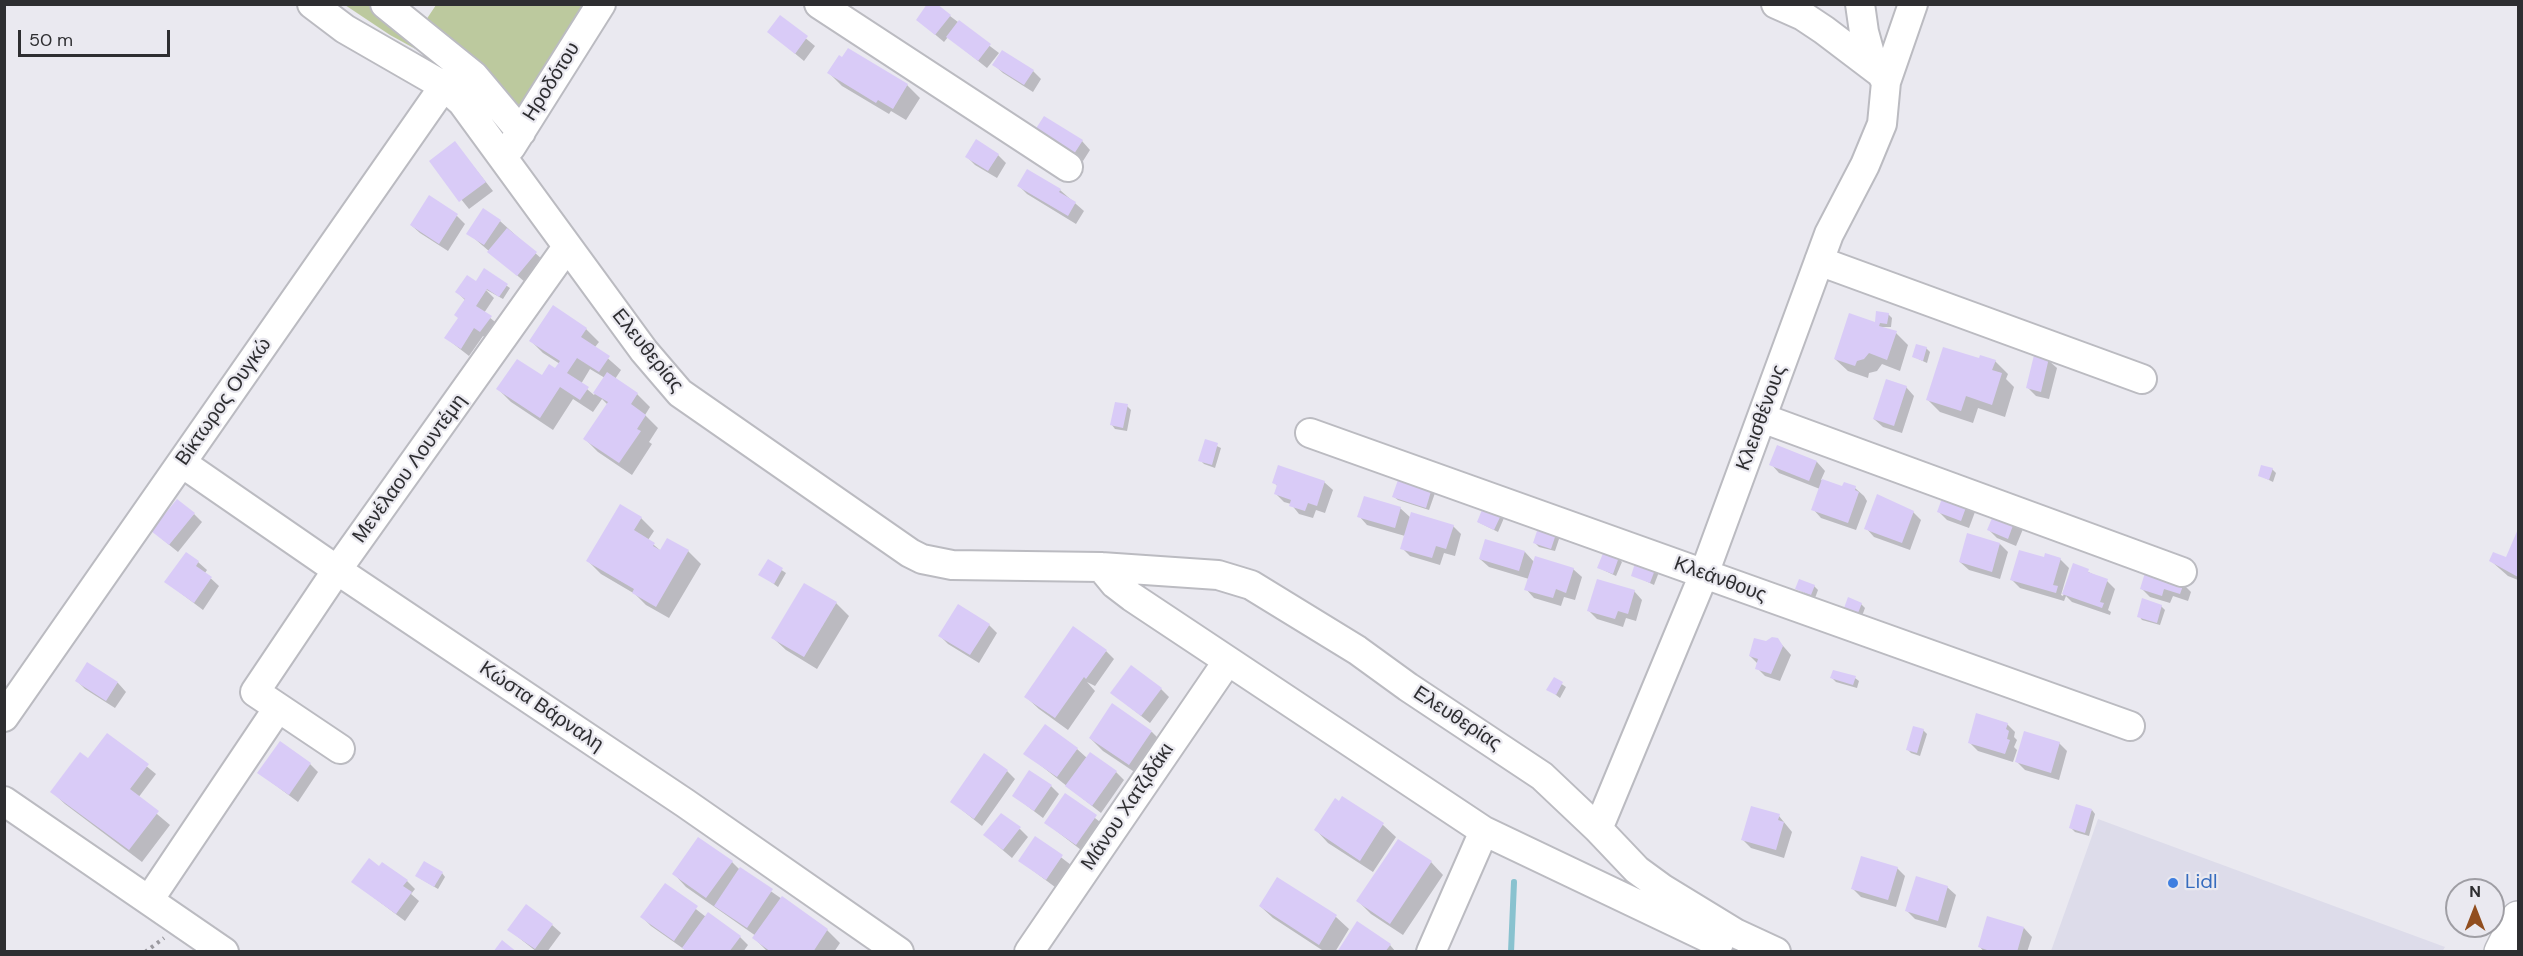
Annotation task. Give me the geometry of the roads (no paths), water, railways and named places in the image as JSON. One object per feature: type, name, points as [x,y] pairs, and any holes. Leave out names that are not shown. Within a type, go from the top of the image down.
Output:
[{"type":"main road","points":[[2501,951],[2518,918]]},
{"type":"street","name":"Ελευθερίας","points":[[312,4],[345,28],[444,86],[471,113],[644,351],[680,393],[910,553],[922,559],[952,565],[1101,567],[1218,575],[1251,585],[1357,650],[1408,687],[1542,776],[1598,829],[1630,864],[1663,889],[1735,933],[1776,951]]},
{"type":"street","points":[[385,4],[474,76],[521,132]]},
{"type":"street","name":"Ηροδότου","points":[[503,159],[601,4]]},
{"type":"street","points":[[819,4],[1068,166]]},
{"type":"street","points":[[1776,4],[1803,16],[1824,30],[1884,78]]},
{"type":"street","points":[[1860,4],[1870,54],[1884,78]]},
{"type":"street","name":"Κλεισθένους","points":[[1598,829],[1696,571],[1762,418],[1819,261],[1834,224],[1865,165],[1882,124],[1884,78],[1913,4]]},
{"type":"street","name":"Βίκτωρος Ουγκώ","points":[[4,717],[444,86]]},
{"type":"street","name":"Μενέλαου Λουντέμη","points":[[279,708],[255,692],[337,570],[567,247]]},
{"type":"street","points":[[1819,261],[2142,379]]},
{"type":"street","points":[[1762,418],[2182,572]]},
{"type":"street","name":"Κλεάνθους","points":[[1310,433],[2130,726]]},
{"type":"street","name":"Κώστα Βάρναλη","points":[[182,463],[337,570],[685,803],[899,951]]},
{"type":"street","points":[[1101,567],[1110,579],[1132,597],[1484,831],[1736,951]]},
{"type":"street","name":"Μάνου Χατζιδάκι","points":[[1029,951],[1227,662]]},
{"type":"street","points":[[149,900],[279,708],[340,749]]},
{"type":"street","points":[[4,801],[224,951]]},
{"type":"street","points":[[1431,951],[1484,831]]},
{"type":"waterway","points":[[1511,952],[1514,882]]},
{"type":"place","name":"Lidl","points":[[2173,883]]}]
